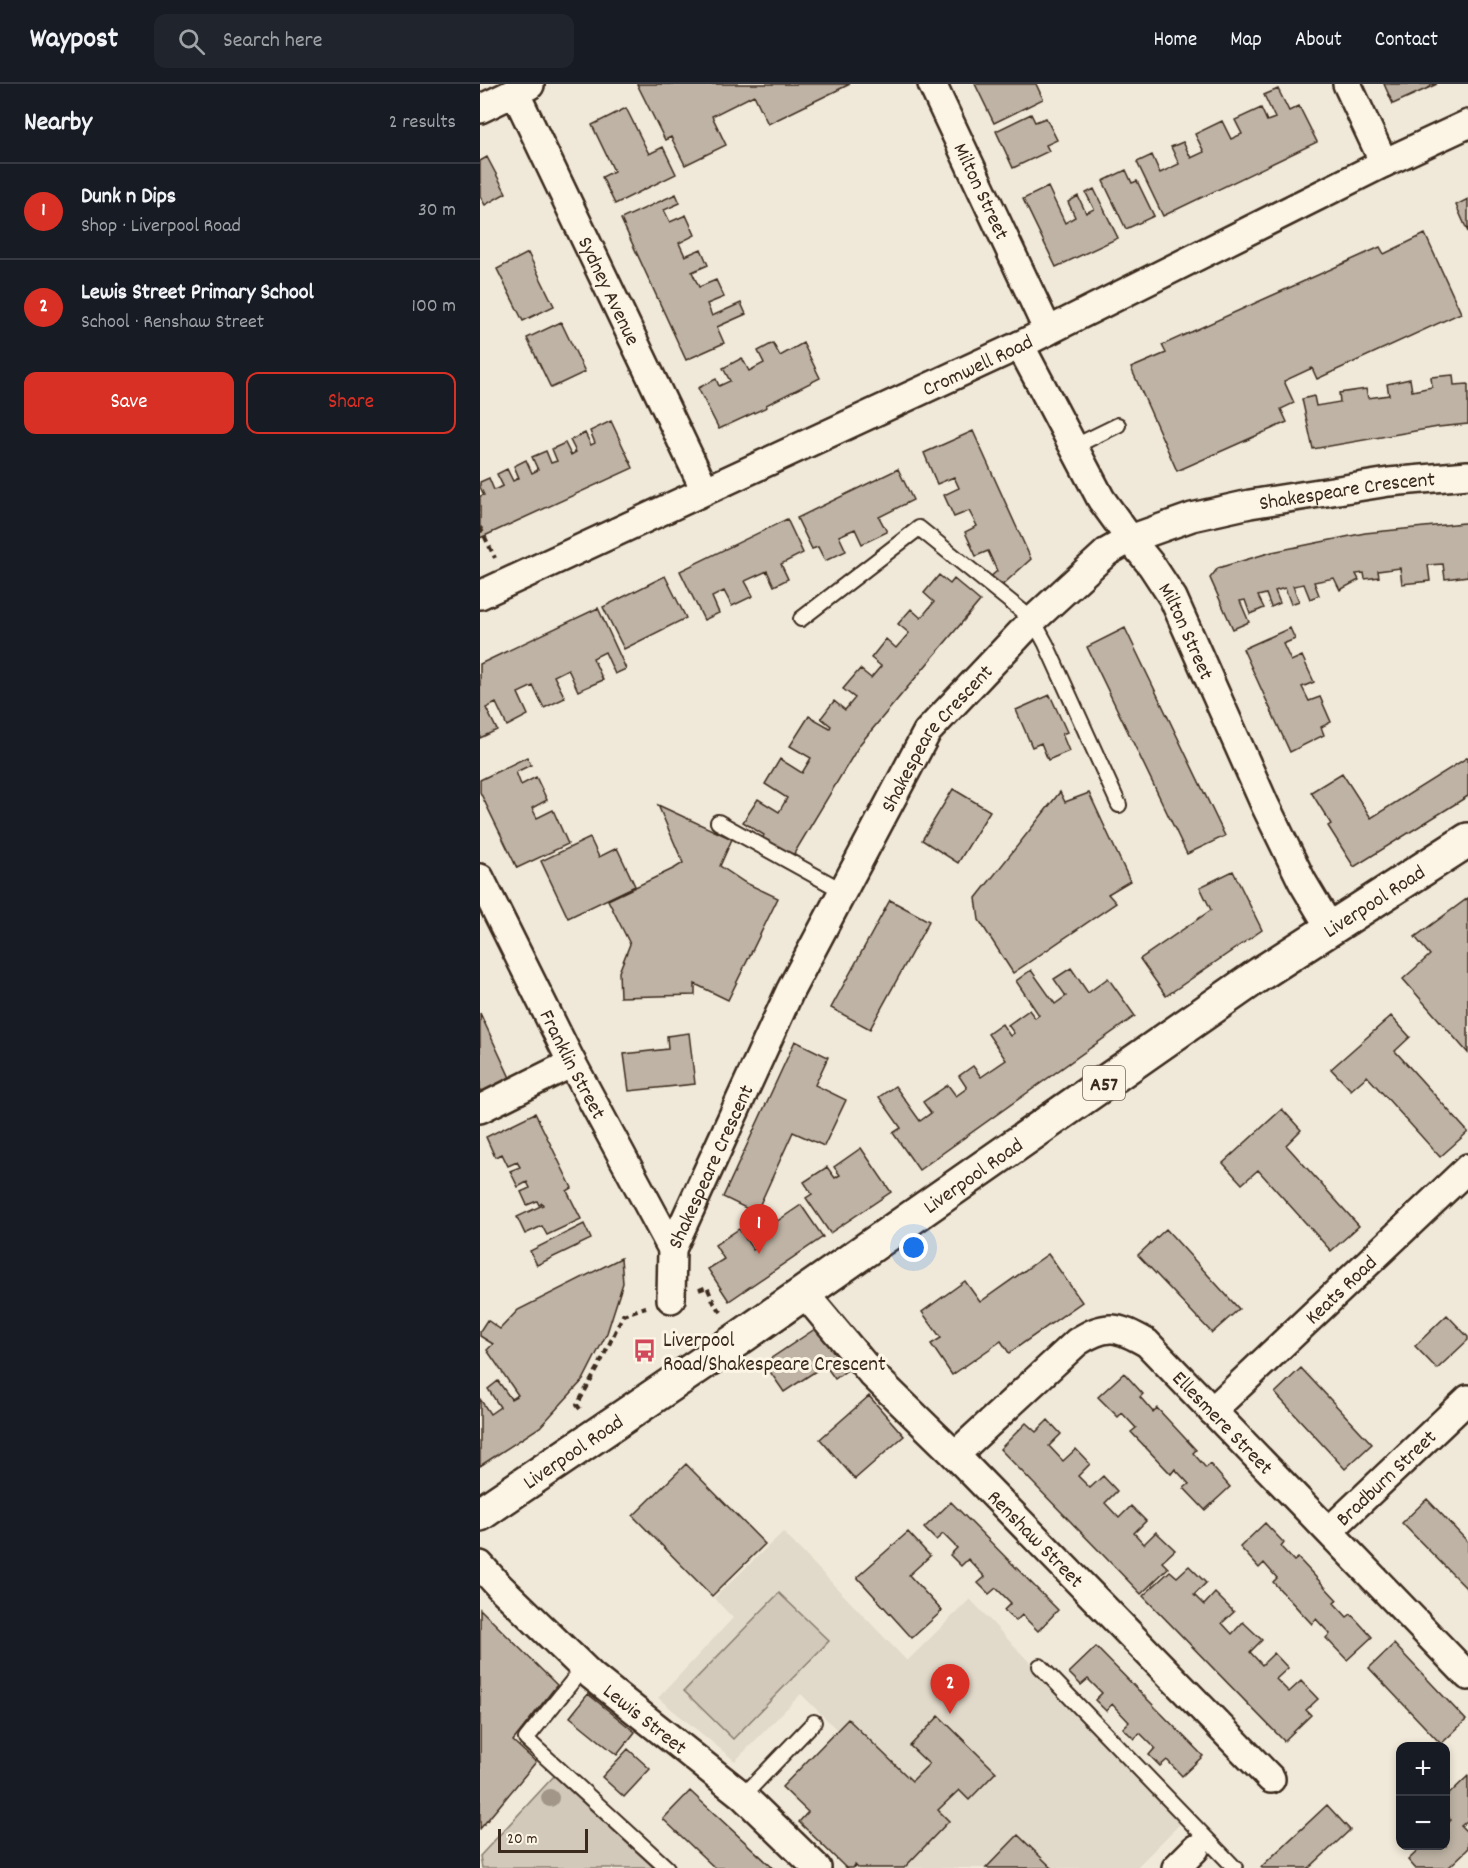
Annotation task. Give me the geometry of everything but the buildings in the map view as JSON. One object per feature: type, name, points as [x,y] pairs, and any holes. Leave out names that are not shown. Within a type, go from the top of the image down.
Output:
[{"type":"main road","name":"Liverpool Road","points":[[480,1514],[741,1337],[1241,987],[1468,840]]},
{"type":"street","name":"Milton Street","points":[[932,84],[1048,331]]},
{"type":"street","points":[[1347,84],[1384,163]]},
{"type":"street","points":[[480,110],[524,88]]},
{"type":"street","name":"Sydney Avenue","points":[[524,88],[705,490]]},
{"type":"street","name":"Cromwell Road","points":[[480,595],[1020,345],[1384,163],[1468,124]]},
{"type":"street","name":"Milton Street","points":[[1020,345],[1101,499],[1152,566],[1173,598],[1265,805],[1302,880],[1330,928]]},
{"type":"street","name":"Shakespeare Crescent","points":[[671,1299],[672,1249],[790,991],[927,732],[1033,620],[1107,552],[1130,539],[1192,517],[1250,504],[1389,482],[1468,476]]},
{"type":"street","name":"Franklin Street","points":[[482,887],[572,1063],[672,1249]]},
{"type":"street","points":[[480,1109],[572,1063]]},
{"type":"street","name":"Keats Road","points":[[1212,1411],[1468,1168]]},
{"type":"street","name":"Renshaw Street","points":[[804,1293],[872,1374],[955,1455],[1271,1779]]},
{"type":"street","name":"Ellesmere Street","points":[[955,1455],[1077,1342],[1094,1331],[1112,1328],[1128,1332],[1147,1343],[1468,1676]]},
{"type":"street","name":"Bradburn Street","points":[[1329,1530],[1468,1399]]},
{"type":"street","name":"Lewis Street","points":[[480,1565],[607,1690],[743,1796],[817,1868]]},
{"type":"street","points":[[1176,1868],[1195,1849]]},
{"type":"lane","points":[[1073,447],[1118,425]]},
{"type":"lane","points":[[801,618],[919,528],[1033,620],[1119,805]]},
{"type":"lane","points":[[718,822],[843,891]]},
{"type":"lane","points":[[1040,1666],[1235,1868]]},
{"type":"lane","points":[[583,1668],[526,1739],[667,1868]]},
{"type":"lane","points":[[743,1796],[814,1722]]},
{"type":"path","points":[[597,1435],[577,1405],[598,1368],[622,1315],[707,1287],[714,1303],[741,1337]]},
{"type":"shaded area","points":[[783,1532],[907,1661],[970,1599],[1181,1823],[1136,1868],[846,1868],[799,1822],[808,1812],[782,1787],[837,1730],[801,1694],[735,1761],[658,1698],[733,1618],[714,1598]]},
{"type":"shaded area","points":[[779,1593],[829,1641],[733,1739],[684,1691]]},
{"type":"shaded area","points":[[554,1776],[654,1868],[482,1868],[480,1856]]},
{"type":"place","name":"Dunk n Dips","points":[[759,1254]]},
{"type":"place","name":"Liverpool Road/Shakespeare Crescent","points":[[645,1351]]},
{"type":"place","name":"Lewis Street Primary School","points":[[950,1714]]}]
